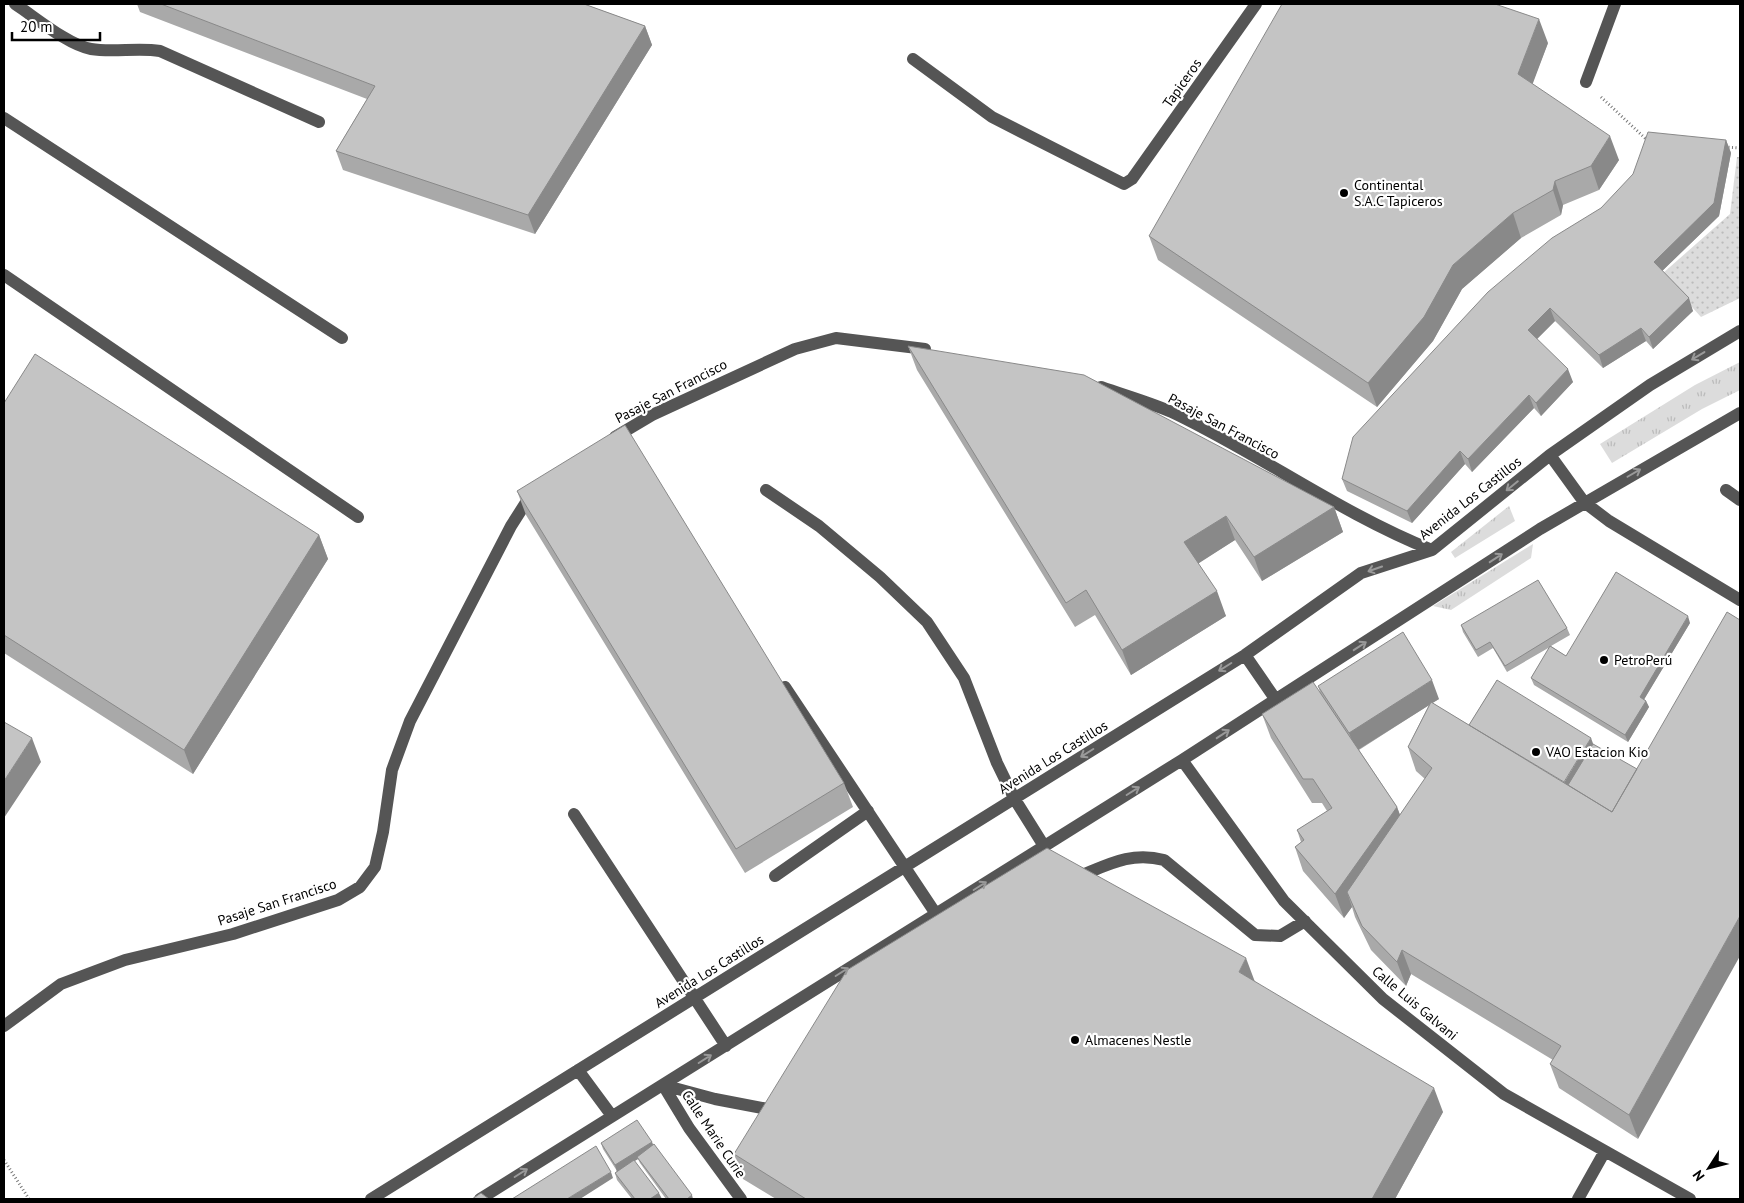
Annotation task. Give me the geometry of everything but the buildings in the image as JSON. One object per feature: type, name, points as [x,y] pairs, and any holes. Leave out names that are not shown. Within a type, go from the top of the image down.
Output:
[{"type":"street","points":[[15,4],[78,45],[102,50],[143,48],[160,51],[319,122]]},
{"type":"street","name":"Tapiceros","points":[[913,59],[992,117],[1124,184],[1132,180],[1256,4]]},
{"type":"street","points":[[1586,82],[1615,4]]},
{"type":"street","points":[[4,118],[342,338]]},
{"type":"street","points":[[4,275],[358,517]]},
{"type":"street","name":"Avenida Los Castillos","points":[[371,1199],[1245,655],[1361,574],[1432,550],[1550,455],[1650,385],[1740,331]]},
{"type":"street","name":"Pasaje San Francisco","points":[[604,443],[652,415],[794,349],[836,338],[890,343],[936,351]]},
{"type":"street","name":"Pasaje San Francisco","points":[[1091,385],[1175,413],[1353,513],[1402,538],[1432,550]]},
{"type":"street","points":[[480,1199],[1182,760],[1584,502],[1740,413]]},
{"type":"street","points":[[1550,455],[1584,502],[1609,521],[1740,600]]},
{"type":"street","name":"Pasaje San Francisco","points":[[4,1026],[61,984],[125,960],[233,934],[331,902],[360,887],[375,867],[383,832],[392,770],[410,721],[511,526],[531,494],[544,483]]},
{"type":"street","points":[[766,490],[819,526],[880,577],[927,622],[964,678],[997,763],[1014,798],[1044,846]]},
{"type":"street","points":[[1726,490],[1740,500]]},
{"type":"street","points":[[1245,655],[1276,700]]},
{"type":"street","points":[[785,687],[936,914]]},
{"type":"street","name":"Calle Luis Galvani","points":[[1182,760],[1284,901],[1383,999],[1504,1094],[1690,1199]]},
{"type":"street","points":[[775,876],[868,811]]},
{"type":"street","points":[[574,814],[696,997],[726,1046]]},
{"type":"street","points":[[1070,880],[1128,857],[1147,856],[1164,860],[1255,935],[1280,936],[1305,921]]},
{"type":"street","points":[[578,1070],[612,1116]]},
{"type":"street","points":[[663,1085],[715,1099],[778,1112]]},
{"type":"street","name":"Calle Marie Curie","points":[[663,1085],[689,1128],[741,1199]]},
{"type":"street","points":[[1578,1199],[1605,1151]]},
{"type":"path","points":[[1586,82],[1645,140],[1654,141]]},
{"type":"path","points":[[1721,146],[1740,148]]},
{"type":"path","points":[[4,1160],[29,1199]]},
{"type":"green space","points":[[1737,157],[1740,157],[1740,298],[1701,317],[1662,274],[1730,214]]},
{"type":"green space","points":[[1740,362],[1740,390],[1702,409],[1612,463],[1600,444],[1695,385]]},
{"type":"green space","points":[[1509,506],[1515,521],[1455,558],[1451,552]]},
{"type":"green space","points":[[1533,544],[1531,558],[1451,610],[1433,606]]},
{"type":"place","name":"Continental S.A.C Tapiceros","points":[[1344,193]]},
{"type":"place","name":"PetroPerú","points":[[1604,660]]},
{"type":"place","name":"VAO Estacion Kio","points":[[1536,752]]},
{"type":"place","name":"Almacenes Nestle","points":[[1075,1040]]}]
